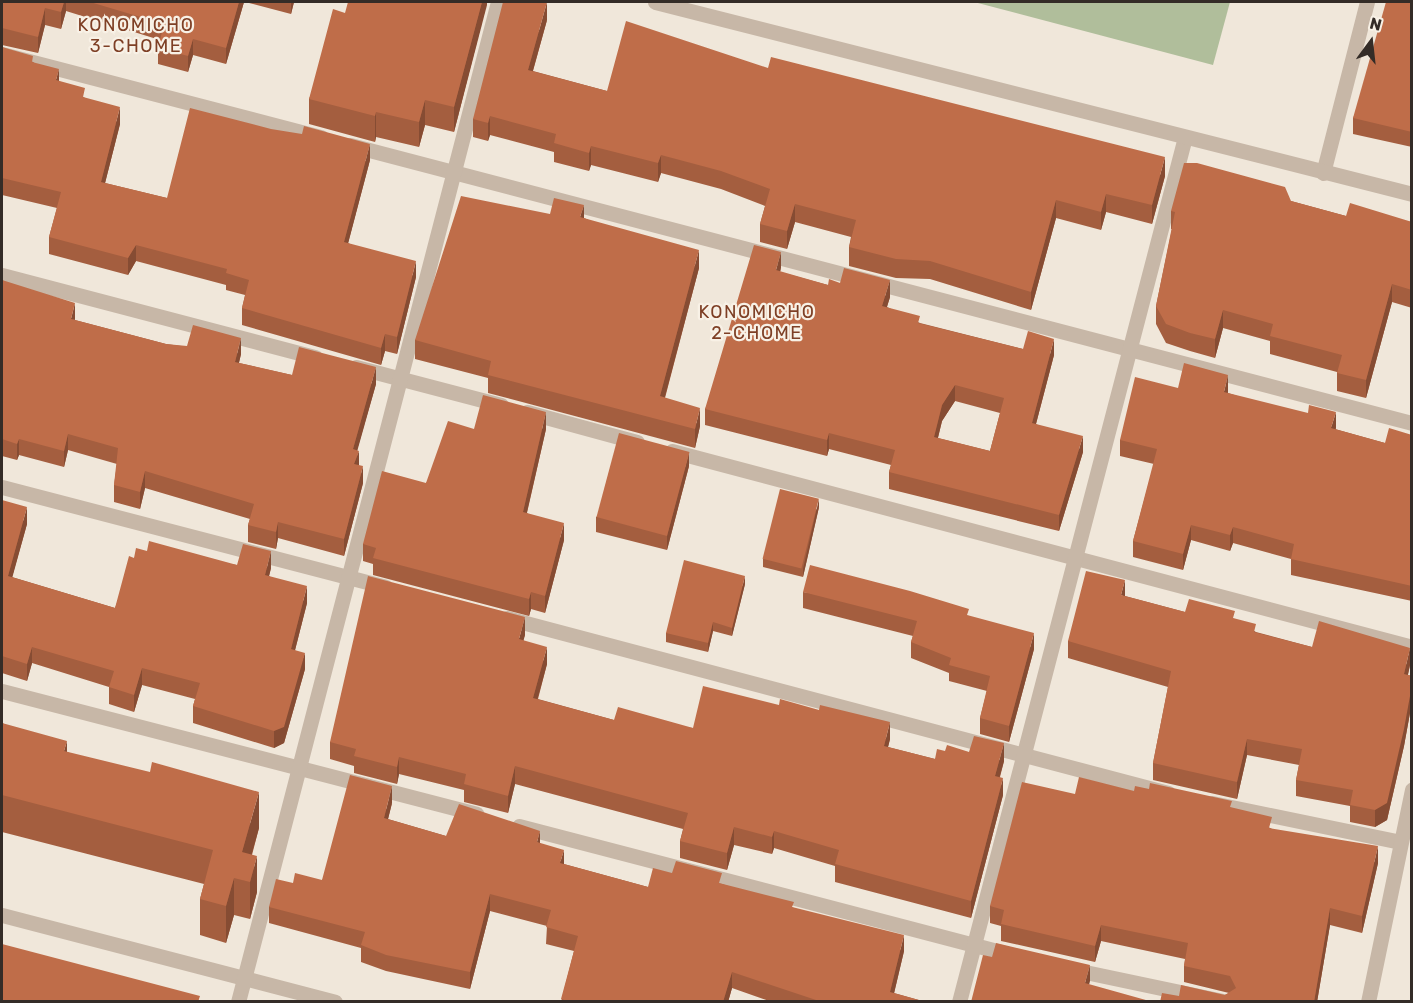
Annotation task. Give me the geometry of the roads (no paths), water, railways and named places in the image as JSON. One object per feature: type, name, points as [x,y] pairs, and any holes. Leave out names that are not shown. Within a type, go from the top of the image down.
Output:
[{"type":"street","points":[[238,1002],[456,172],[498,2]]},
{"type":"street","points":[[655,2],[1412,194]]},
{"type":"street","points":[[1323,173],[1367,2]]},
{"type":"street","points":[[2,54],[1412,423]]},
{"type":"street","points":[[959,1002],[1026,753],[1185,136]]},
{"type":"street","points":[[2,275],[1412,647]]},
{"type":"street","points":[[2,487],[408,593]]},
{"type":"street","points":[[488,614],[1026,753],[1186,798],[1400,843]]},
{"type":"street","points":[[2,691],[1032,960]]},
{"type":"street","points":[[1368,1002],[1412,790]]},
{"type":"street","points":[[2,915],[335,1002]]},
{"type":"street","points":[[1055,965],[1227,1002]]},
{"type":"district","name":"KONOMICHO 3-CHOME","points":[[136,36]]},
{"type":"district","name":"KONOMICHO 2-CHOME","points":[[757,323]]}]
